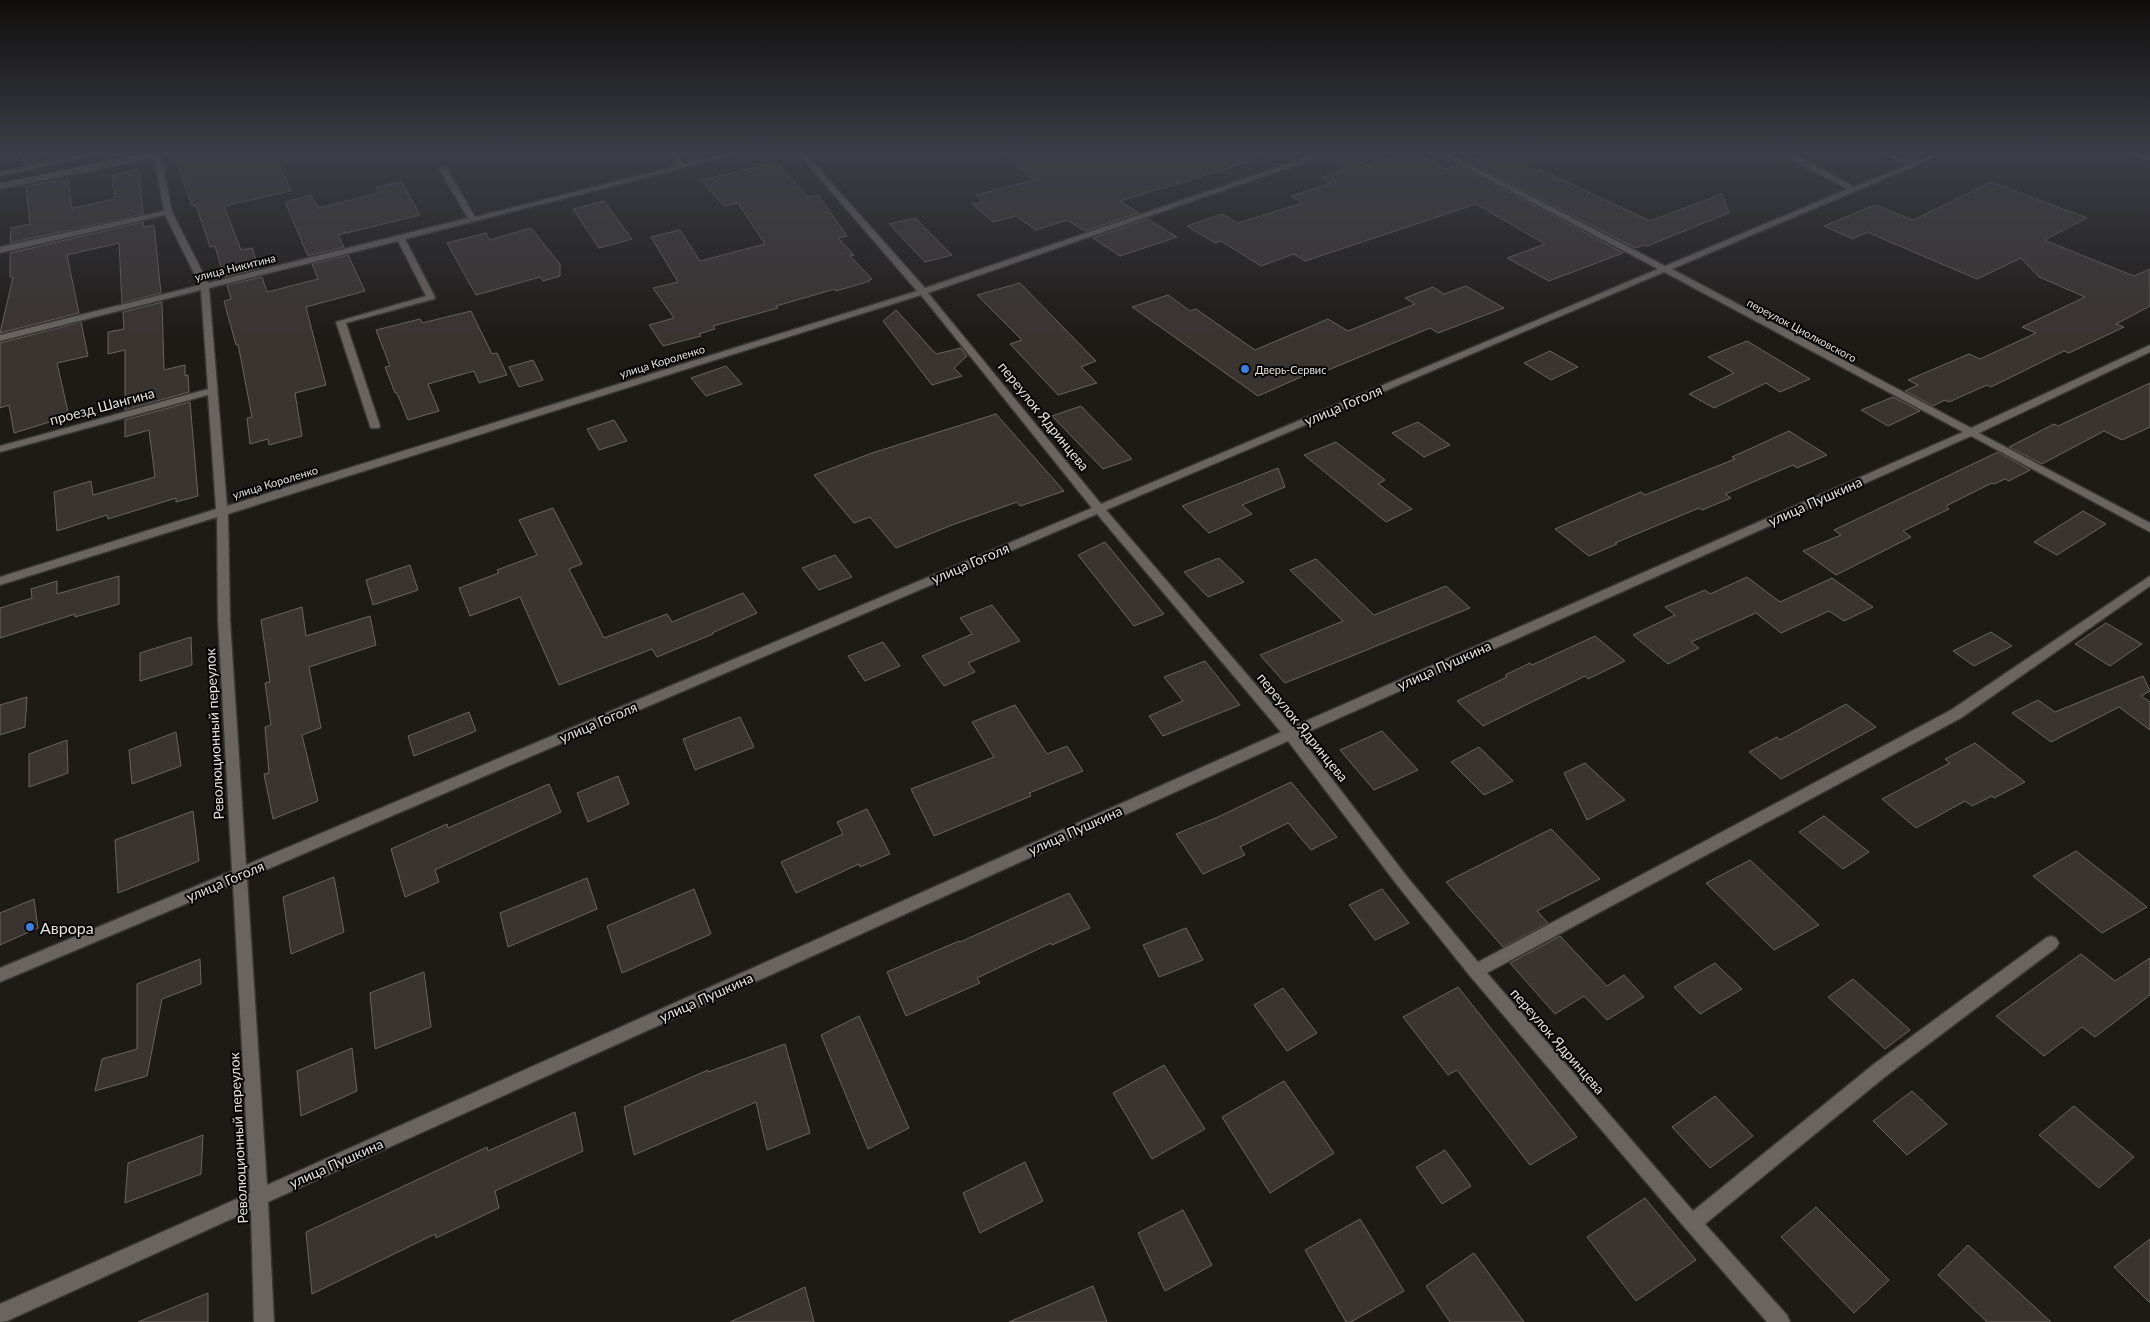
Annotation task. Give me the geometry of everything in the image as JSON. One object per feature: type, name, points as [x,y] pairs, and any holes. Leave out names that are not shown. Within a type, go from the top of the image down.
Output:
[{"type":"street","points":[[0,250],[156,215]]},
{"type":"street","name":"Революционный переулок","points":[[169,215],[205,287],[222,512],[224,620],[264,1322]]},
{"type":"street","points":[[470,215],[472,219]]},
{"type":"street","name":"улица Никитина","points":[[0,338],[489,215]]},
{"type":"street","name":"переулок Ядринцева","points":[[855,215],[923,292],[1098,508],[1290,734],[1403,882],[1476,971],[1692,1223],[1780,1322]]},
{"type":"street","name":"улица Короленко","points":[[0,581],[923,292],[1148,215]]},
{"type":"street","name":"переулок Циолковского","points":[[1560,215],[2150,528]]},
{"type":"street","name":"улица Гоголя","points":[[0,975],[238,876],[1098,508],[1796,215]]},
{"type":"street","points":[[375,426],[341,322],[431,297],[400,237]]},
{"type":"street","name":"улица Пушкина","points":[[0,1314],[1290,734],[1970,432],[2150,348]]},
{"type":"street","name":"проезд Шангина","points":[[0,449],[212,390]]},
{"type":"street","points":[[1476,971],[1956,714],[2150,580]]},
{"type":"street","points":[[1692,1223],[1880,1070],[2051,943]]},
{"type":"building","points":[[29,215],[140,215],[10,243],[11,228],[30,224]]},
{"type":"building","points":[[199,215],[227,215],[241,250],[252,248],[259,268],[224,277],[215,246],[210,247]]},
{"type":"building","points":[[290,215],[420,215],[338,235],[344,247],[308,256]]},
{"type":"building","points":[[577,215],[614,215],[632,239],[599,248]]},
{"type":"building","points":[[746,215],[832,215],[847,236],[838,238],[854,255],[850,256],[872,279],[713,326],[715,329],[699,334],[701,336],[663,346],[649,325],[674,318],[653,288],[678,282],[651,237],[680,230],[700,261],[765,244]]},
{"type":"building","points":[[984,215],[1134,215],[1085,231],[1067,220],[1036,230],[1016,216],[993,222]]},
{"type":"building","points":[[1220,215],[1238,223],[1265,215],[1444,215],[1305,261],[1294,254],[1261,266],[1221,241],[1215,243],[1187,226]]},
{"type":"building","points":[[1494,215],[1551,215],[1623,253],[1549,281],[1507,258],[1545,244]]},
{"type":"building","points":[[1571,215],[1637,215],[1650,221],[1667,215],[1725,215],[1647,246],[1635,248]]},
{"type":"building","points":[[1851,215],[1900,215],[1913,220],[1924,215],[2078,215],[2087,218],[2044,240],[2134,276],[2150,269],[2150,306],[2116,324],[2124,327],[2069,353],[2064,351],[1991,387],[1987,385],[1949,402],[1945,400],[1933,406],[1905,391],[1918,385],[1908,380],[1969,354],[1980,359],[2036,333],[2022,327],[2085,297],[2039,277],[2021,258],[1977,279],[1867,232],[1853,239],[1824,226]]},
{"type":"building","points":[[915,218],[952,255],[925,262],[889,224]]},
{"type":"building","points":[[1148,219],[1177,237],[1120,256],[1093,238]]},
{"type":"building","points":[[143,222],[144,227],[154,225],[161,293],[122,303],[119,243],[67,255],[79,313],[0,333],[13,277],[10,277],[10,253]]},
{"type":"building","points":[[531,228],[560,264],[560,276],[543,281],[540,277],[476,295],[447,243],[486,233],[490,240]]},
{"type":"building","points":[[348,255],[365,291],[306,307],[326,385],[295,393],[302,436],[269,445],[268,439],[250,444],[247,418],[252,417],[238,344],[236,345],[224,301],[231,299],[227,285],[262,277],[267,292],[318,279],[312,264]]},
{"type":"building","points":[[1020,283],[1096,361],[1081,367],[1097,383],[1058,395],[1010,344],[1022,340],[977,295]]},
{"type":"building","points":[[1466,286],[1504,308],[1438,333],[1430,328],[1316,375],[1307,370],[1301,377],[1258,396],[1132,307],[1168,295],[1190,311],[1196,309],[1255,350],[1328,319],[1348,331],[1415,304],[1405,298],[1433,287],[1444,294]]},
{"type":"building","points":[[162,302],[164,370],[185,365],[185,376],[188,375],[189,392],[125,410],[125,350],[108,354],[108,332],[124,329],[123,312]]},
{"type":"building","points":[[896,310],[936,354],[961,348],[967,356],[954,368],[962,376],[932,385],[883,321]]},
{"type":"building","points":[[471,311],[492,354],[497,353],[507,375],[479,383],[474,371],[428,384],[439,411],[408,420],[385,367],[390,366],[376,330],[420,319],[422,323]]},
{"type":"building","points":[[81,322],[88,356],[57,363],[69,416],[14,433],[9,405],[0,408],[0,343]]},
{"type":"building","points":[[1747,341],[1810,379],[1780,392],[1766,383],[1714,408],[1689,394],[1734,373],[1708,357]]},
{"type":"building","points":[[1550,351],[1578,367],[1551,380],[1524,363]]},
{"type":"building","points":[[533,360],[543,380],[519,387],[509,367]]},
{"type":"building","points":[[726,366],[742,384],[706,396],[691,378]]},
{"type":"building","points":[[2150,383],[2150,427],[2122,440],[2104,431],[2042,464],[2009,447],[2054,424],[2058,426]]},
{"type":"building","points":[[1893,397],[1920,411],[1888,426],[1861,410]]},
{"type":"building","points":[[190,402],[198,496],[176,502],[176,498],[108,519],[107,515],[57,531],[54,492],[91,481],[93,495],[155,477],[149,430],[125,437],[125,420]]},
{"type":"building","points":[[1081,406],[1132,459],[1103,469],[1052,416]]},
{"type":"building","points":[[996,414],[1064,491],[1020,506],[1017,502],[952,525],[896,548],[870,517],[854,523],[814,475],[872,453]]},
{"type":"building","points":[[614,420],[627,441],[599,450],[587,429]]},
{"type":"building","points":[[1418,422],[1450,445],[1424,457],[1392,433]]},
{"type":"building","points":[[1789,431],[1827,455],[1797,468],[1793,465],[1725,494],[1731,498],[1702,510],[1699,508],[1615,543],[1617,544],[1589,556],[1555,529],[1641,492],[1645,495],[1735,459],[1732,457]]},
{"type":"building","points":[[1336,442],[1385,480],[1378,484],[1412,509],[1386,522],[1304,455]]},
{"type":"building","points":[[1998,452],[2030,470],[2009,481],[2005,479],[1994,484],[1992,483],[1946,506],[1949,509],[1903,531],[1911,537],[1836,575],[1803,551],[1841,535],[1834,530]]},
{"type":"building","points":[[1278,468],[1285,487],[1242,505],[1252,514],[1209,533],[1182,506]]},
{"type":"building","points":[[553,508],[582,564],[569,569],[604,638],[667,614],[672,622],[743,593],[757,613],[713,634],[657,657],[652,649],[559,685],[520,597],[470,616],[459,588],[499,573],[497,570],[537,555],[519,520]]},
{"type":"building","points":[[2083,511],[2106,524],[2057,555],[2034,542]]},
{"type":"building","points":[[1105,542],[1164,614],[1134,626],[1078,555]]},
{"type":"building","points":[[835,555],[852,577],[819,590],[802,568]]},
{"type":"building","points":[[1219,558],[1244,582],[1208,597],[1184,572]]},
{"type":"building","points":[[1316,559],[1374,615],[1446,586],[1470,608],[1285,683],[1260,655],[1343,621],[1290,570]]},
{"type":"building","points":[[410,565],[418,590],[373,605],[366,580]]},
{"type":"building","points":[[119,576],[119,604],[75,617],[75,614],[0,638],[0,608],[32,598],[31,589],[57,581],[57,594]]},
{"type":"building","points":[[1747,577],[1780,602],[1832,578],[1873,607],[1844,621],[1829,611],[1781,633],[1756,613],[1691,642],[1699,648],[1668,664],[1633,635],[1675,615],[1665,607],[1705,590],[1710,594]]},
{"type":"building","points":[[992,605],[1020,641],[968,663],[975,672],[944,686],[922,656],[972,634],[960,618]]},
{"type":"building","points":[[302,607],[306,636],[370,616],[376,645],[309,667],[321,728],[302,735],[318,801],[273,819],[264,774],[269,773],[265,727],[271,725],[265,683],[270,682],[261,620]]},
{"type":"building","points":[[2106,623],[2142,644],[2110,666],[2075,644]]},
{"type":"building","points":[[1991,632],[2012,646],[1974,666],[1953,651]]},
{"type":"building","points":[[1595,636],[1625,661],[1588,679],[1585,676],[1483,726],[1457,701],[1507,677],[1505,675],[1530,663],[1532,665]]},
{"type":"building","points":[[191,637],[192,665],[140,681],[140,653]]},
{"type":"building","points":[[883,642],[900,666],[865,681],[848,656]]},
{"type":"building","points":[[1205,661],[1240,705],[1163,736],[1149,716],[1183,701],[1164,677]]},
{"type":"building","points":[[2143,676],[2150,691],[2141,696],[2150,702],[2150,730],[2119,707],[2051,742],[2012,713],[2038,700],[2055,712]]},
{"type":"building","points":[[27,697],[25,727],[0,735],[0,705]]},
{"type":"building","points":[[1846,704],[1876,727],[1781,779],[1749,752],[1777,737],[1780,740]]},
{"type":"building","points":[[1015,705],[1047,754],[1067,746],[1083,771],[1029,793],[1031,796],[934,836],[911,789],[994,757],[972,722]]},
{"type":"building","points":[[469,712],[476,731],[414,756],[408,736]]},
{"type":"building","points":[[740,717],[754,747],[695,770],[683,739]]},
{"type":"building","points":[[1382,731],[1418,770],[1374,790],[1340,750]]},
{"type":"building","points":[[176,732],[181,766],[132,784],[129,750]]},
{"type":"building","points":[[67,740],[68,773],[29,787],[29,754]]},
{"type":"building","points":[[1975,743],[2025,782],[1994,798],[1992,796],[1972,806],[1965,801],[1916,828],[1882,799],[1950,763],[1945,759]]},
{"type":"building","points":[[1479,747],[1513,781],[1484,795],[1451,762]]},
{"type":"building","points":[[1585,763],[1625,800],[1587,820],[1564,773]]},
{"type":"building","points":[[618,776],[629,804],[588,822],[577,793]]},
{"type":"building","points":[[1291,782],[1337,837],[1311,850],[1288,823],[1240,847],[1245,855],[1203,874],[1176,834],[1218,817]]},
{"type":"building","points":[[549,784],[561,812],[435,870],[439,882],[405,897],[391,849],[447,824],[448,828]]},
{"type":"building","points":[[867,809],[890,854],[860,867],[859,864],[796,893],[781,862],[843,834],[837,822]]},
{"type":"building","points":[[193,811],[199,861],[118,893],[115,840]]},
{"type":"building","points":[[1824,816],[1869,852],[1843,869],[1799,832]]},
{"type":"building","points":[[1551,829],[1600,879],[1537,911],[1548,923],[1503,947],[1446,882]]},
{"type":"building","points":[[2076,851],[2147,907],[2102,933],[2033,876]]},
{"type":"building","points":[[1750,860],[1819,925],[1774,950],[1706,883]]},
{"type":"building","points":[[334,877],[344,932],[291,954],[283,897]]},
{"type":"building","points":[[587,878],[597,909],[508,947],[500,913]]},
{"type":"building","points":[[694,889],[711,934],[622,973],[607,926]]},
{"type":"building","points":[[1382,889],[1409,923],[1375,940],[1349,905]]},
{"type":"building","points":[[1069,893],[1090,928],[1052,945],[1051,943],[977,978],[980,983],[906,1016],[887,972],[960,942]]},
{"type":"building","points":[[34,899],[38,928],[0,945],[0,913]]},
{"type":"building","points":[[1186,928],[1203,960],[1159,977],[1143,945]]},
{"type":"building","points":[[1560,936],[1607,986],[1624,975],[1644,997],[1607,1020],[1584,996],[1555,1014],[1510,963]]},
{"type":"building","points":[[2081,954],[2115,981],[2150,958],[2150,995],[2095,1037],[2082,1027],[2044,1056],[1996,1016]]},
{"type":"building","points":[[200,959],[201,984],[162,999],[147,1076],[95,1091],[102,1059],[137,1049],[137,984]]},
{"type":"building","points":[[1715,963],[1742,989],[1700,1014],[1674,987]]},
{"type":"building","points":[[424,972],[431,1027],[375,1049],[370,993]]},
{"type":"building","points":[[1853,979],[1910,1030],[1885,1049],[1828,997]]},
{"type":"building","points":[[1458,987],[1577,1137],[1530,1165],[1457,1070],[1448,1075],[1403,1017]]},
{"type":"building","points":[[1283,988],[1317,1033],[1287,1051],[1254,1005]]},
{"type":"building","points":[[859,1016],[909,1128],[868,1149],[821,1035]]},
{"type":"building","points":[[785,1044],[810,1133],[767,1150],[756,1102],[634,1155],[624,1107],[708,1070],[708,1072]]},
{"type":"building","points":[[352,1048],[357,1091],[301,1116],[297,1071]]},
{"type":"building","points":[[1164,1065],[1205,1129],[1152,1159],[1113,1093]]},
{"type":"building","points":[[1284,1081],[1334,1153],[1270,1193],[1222,1117]]},
{"type":"building","points":[[1912,1091],[1947,1124],[1907,1155],[1873,1121]]},
{"type":"building","points":[[1715,1096],[1753,1136],[1710,1168],[1672,1127]]},
{"type":"building","points":[[2074,1106],[2134,1157],[2099,1188],[2039,1135]]},
{"type":"building","points":[[575,1112],[583,1151],[495,1191],[499,1208],[436,1238],[435,1234],[312,1294],[306,1232],[487,1147],[488,1151]]},
{"type":"building","points":[[203,1135],[201,1174],[125,1203],[128,1163]]},
{"type":"building","points":[[1445,1150],[1471,1186],[1442,1204],[1416,1167]]},
{"type":"building","points":[[1025,1162],[1043,1201],[980,1233],[963,1193]]},
{"type":"building","points":[[1645,1198],[1696,1260],[1636,1301],[1587,1237]]},
{"type":"building","points":[[1816,1207],[1889,1280],[1854,1313],[1781,1237]]},
{"type":"building","points":[[1183,1210],[1212,1265],[1165,1291],[1138,1233]]},
{"type":"building","points":[[1360,1219],[1404,1291],[1351,1322],[1346,1322],[1305,1250]]},
{"type":"building","points":[[2150,1239],[2150,1303],[2114,1267]]},
{"type":"building","points":[[1968,1245],[2051,1322],[1987,1322],[1938,1275]]},
{"type":"building","points":[[1474,1253],[1524,1322],[1450,1322],[1426,1286]]},
{"type":"building","points":[[1093,1286],[1107,1322],[1009,1322]]},
{"type":"building","points":[[805,1287],[814,1322],[730,1322]]},
{"type":"building","points":[[208,1293],[208,1322],[138,1322]]},
{"type":"place","name":"Дверь-Сервис","points":[[1245,369]]},
{"type":"place","name":"Аврора","points":[[30,927]]}]
